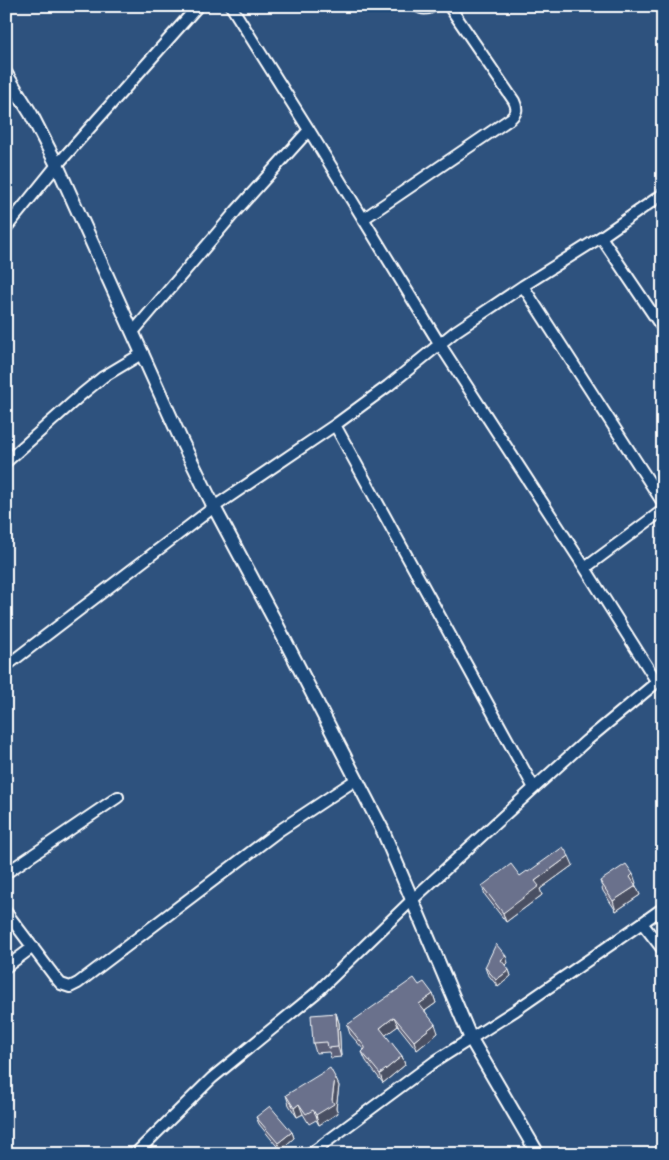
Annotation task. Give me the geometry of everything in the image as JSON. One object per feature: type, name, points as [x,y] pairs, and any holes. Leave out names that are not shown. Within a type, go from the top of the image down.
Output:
[{"type":"street","points":[[6,228],[57,165],[198,6]]},
{"type":"street","points":[[134,1154],[212,1078],[316,993],[412,900],[534,788],[586,741],[660,680],[439,343],[231,6]]},
{"type":"street","points":[[418,6],[421,9],[429,9],[434,6]]},
{"type":"street","points":[[363,219],[510,119],[516,110],[517,106],[514,101],[448,6]]},
{"type":"street","points":[[6,74],[57,165],[182,442],[214,508],[275,621],[383,831],[471,1039],[538,1154]]},
{"type":"street","points":[[134,332],[236,211],[309,130]]},
{"type":"street","points":[[6,666],[214,508],[335,425],[400,377],[439,343],[663,194]]},
{"type":"street","points":[[601,237],[663,329]]},
{"type":"street","points":[[523,286],[663,503]]},
{"type":"street","points":[[6,462],[103,377],[143,353]]},
{"type":"street","points":[[335,425],[534,788]]},
{"type":"street","points":[[585,568],[663,510]]},
{"type":"street","points":[[6,912],[61,984],[66,987],[74,986],[280,830],[357,779]]},
{"type":"street","points":[[6,873],[118,797]]},
{"type":"street","points":[[310,1154],[434,1062],[471,1039],[663,908]]},
{"type":"street","points":[[642,923],[663,950]]},
{"type":"street","points":[[6,967],[32,947]]},
{"type":"building","points":[[563,847],[569,856],[535,881],[539,886],[503,913],[482,886],[511,864],[520,876]]},
{"type":"building","points":[[626,864],[633,874],[630,877],[636,886],[613,901],[600,881]]},
{"type":"building","points":[[496,944],[506,956],[501,960],[509,970],[496,980],[485,967]]},
{"type":"building","points":[[414,978],[419,985],[424,982],[433,994],[419,1004],[435,1024],[414,1041],[394,1017],[380,1028],[402,1056],[380,1074],[362,1052],[365,1047],[347,1025]]},
{"type":"building","points":[[336,1013],[338,1047],[328,1048],[327,1042],[313,1043],[311,1015]]},
{"type":"building","points":[[330,1068],[335,1077],[332,1100],[334,1104],[316,1115],[313,1110],[306,1114],[299,1104],[294,1108],[286,1095]]},
{"type":"building","points":[[270,1106],[292,1132],[278,1143],[256,1117]]}]
